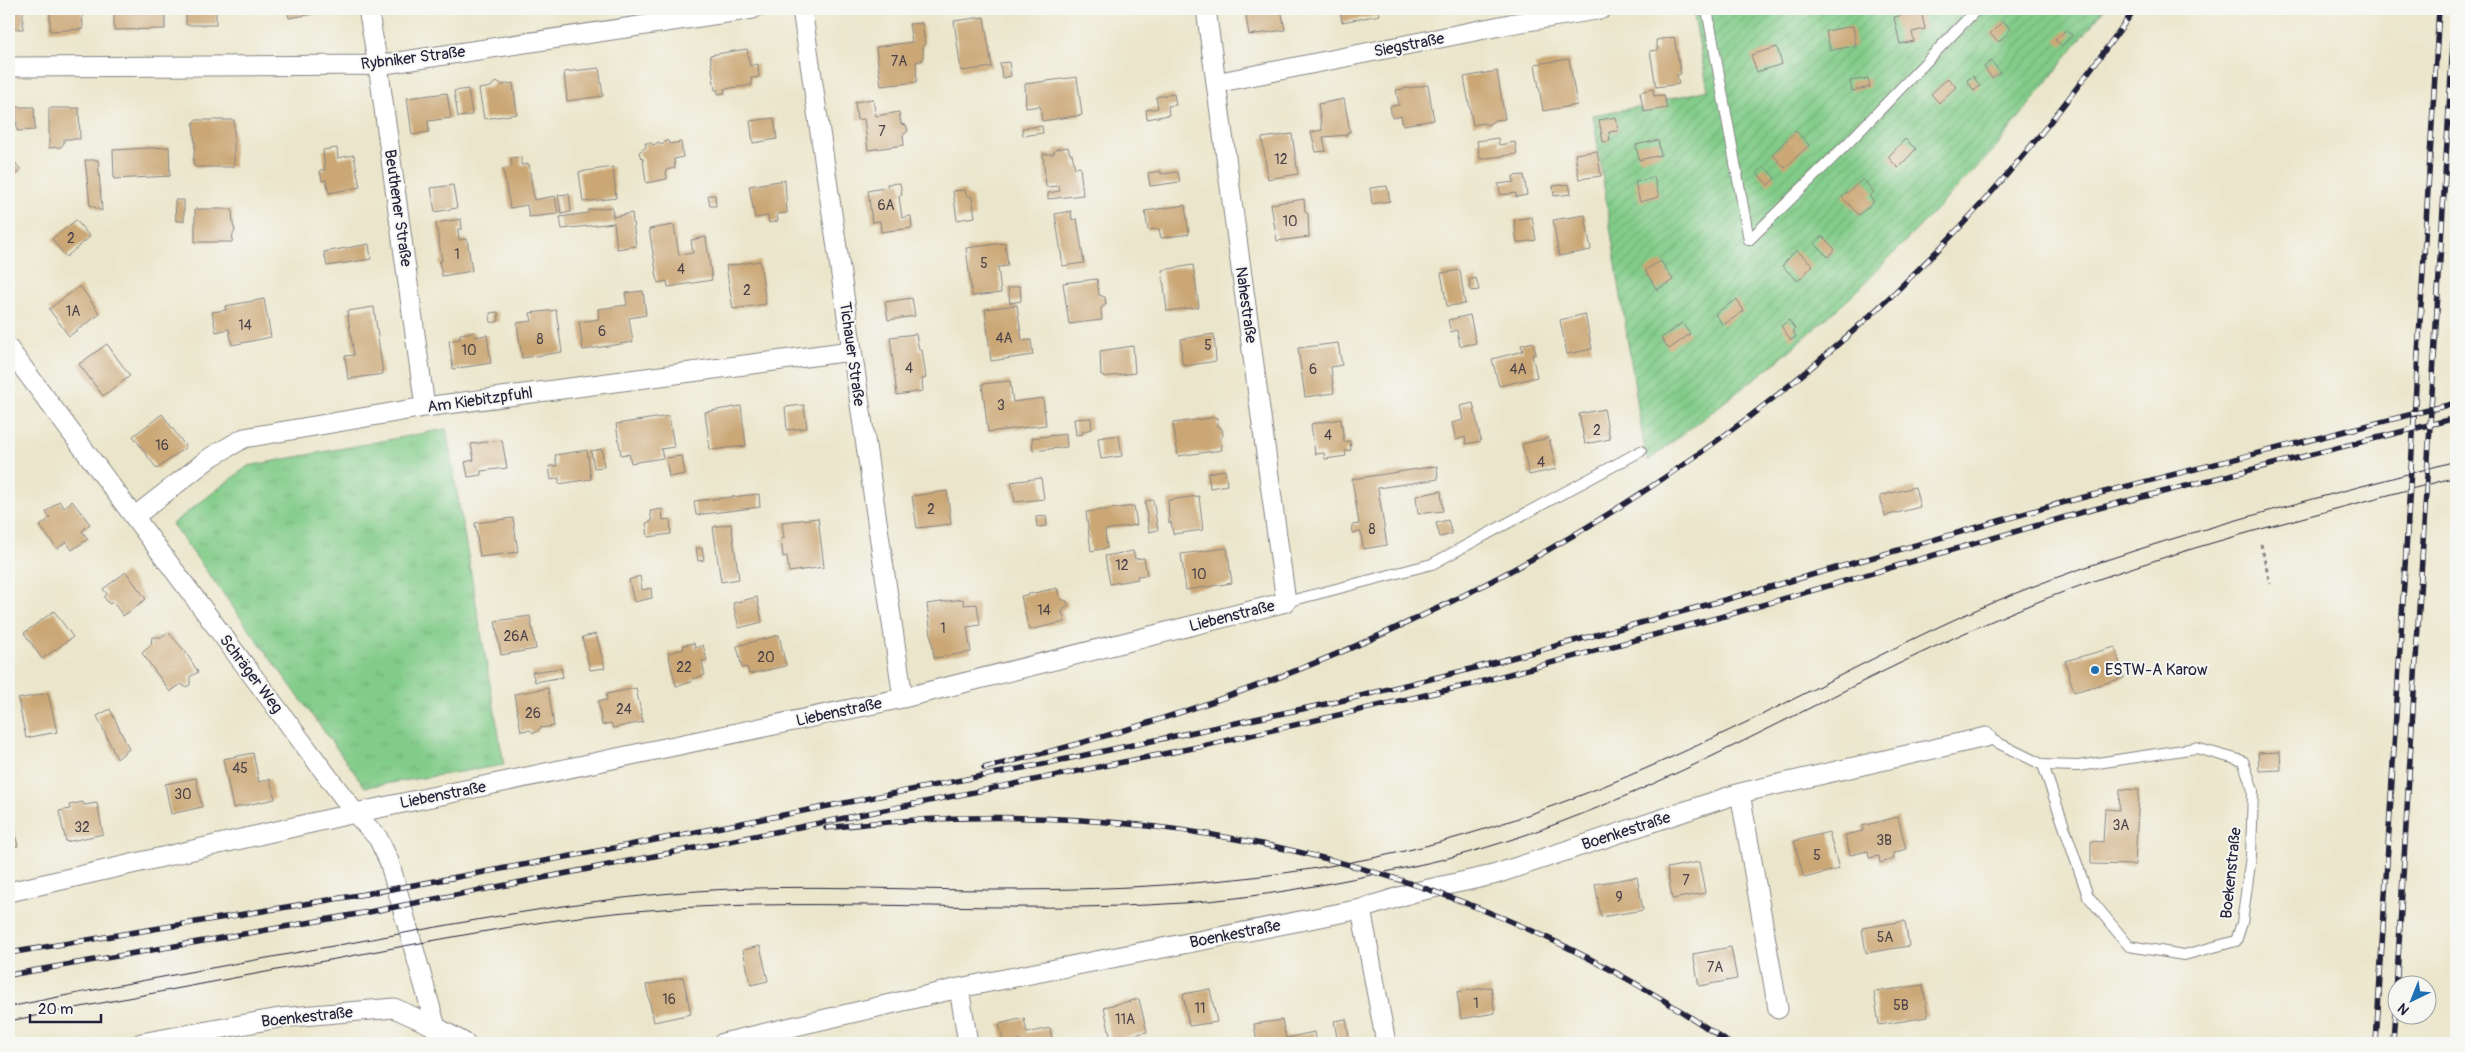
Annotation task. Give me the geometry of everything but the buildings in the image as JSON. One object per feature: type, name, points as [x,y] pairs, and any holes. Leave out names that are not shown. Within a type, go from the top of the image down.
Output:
[{"type":"street","name":"Beuthener Straße","points":[[368,9],[378,65],[425,407]]},
{"type":"street","name":"Rybniker Straße","points":[[9,67],[378,65],[753,9]]},
{"type":"street","name":"Tichauer Straße","points":[[802,9],[903,698]]},
{"type":"street","name":"Nahestraße","points":[[1206,9],[1286,602]]},
{"type":"street","name":"Siegstraße","points":[[1216,83],[1510,24],[1602,9]]},
{"type":"street","name":"Schräger Weg","points":[[9,349],[355,813],[378,838],[388,861],[437,1035]]},
{"type":"street","name":"Am Kiebitzpfuhl","points":[[134,517],[211,457],[244,438],[425,407],[851,350]]},
{"type":"street","name":"Liebenstraße","points":[[9,892],[355,813],[903,698],[1286,602]]},
{"type":"street","name":"Boenkestraße","points":[[723,1043],[959,988],[1361,909],[1415,892],[1492,875],[1740,793],[1986,737]]},
{"type":"street","points":[[1740,793],[1778,1009]]},
{"type":"street","points":[[1361,909],[1386,1043]]},
{"type":"street","points":[[959,988],[968,1043]]},
{"type":"street","name":"Boenkestraße","points":[[141,1043],[279,1018],[394,1008],[437,1035],[465,1043]]},
{"type":"lane","points":[[1706,9],[1749,240],[1848,142],[1977,9]]},
{"type":"lane","name":"Liebenstraße","points":[[1286,602],[1432,564],[1641,451]]},
{"type":"lane","name":"Boekenstraße","points":[[1986,737],[2043,766],[2078,766],[2196,748],[2243,761],[2253,790],[2251,856],[2242,923],[2236,941],[2184,955],[2129,946],[2088,896],[2043,766]]},
{"type":"path","points":[[2261,544],[2270,584]]},
{"type":"green space","points":[[1736,9],[2104,9],[1992,152],[1854,294],[1780,359],[1648,461],[1643,440],[1593,115],[1638,107],[1644,111],[1666,107],[1665,100],[1708,90],[1694,16]]},
{"type":"green space","points":[[446,429],[504,765],[365,787],[172,524],[248,466]]},
{"type":"tram line","points":[[9,1007],[457,923],[541,909],[669,893],[782,887],[1044,890],[1145,886],[1245,878],[1345,863],[1396,853],[1488,828],[1534,813],[1623,778],[1753,719],[1933,630],[1994,602],[2050,580],[2165,541],[2456,461]]},
{"type":"tram line","points":[[9,1021],[475,933],[613,913],[715,906],[1049,907],[1183,903],[1240,898],[1297,889],[1409,867],[1486,847],[1561,822],[1635,792],[1922,653],[2050,597],[2165,557],[2456,477]]},
{"type":"railway","points":[[984,768],[1117,732],[1247,689],[1373,638],[1495,579],[1613,511],[1725,435],[1832,350],[1933,255],[2014,167],[2088,73],[2135,9]]},
{"type":"railway","points":[[2376,1043],[2439,9]]},
{"type":"railway","points":[[2393,1043],[2455,9]]},
{"type":"railway","points":[[9,953],[365,894],[609,849],[1038,765],[1340,701],[1467,670],[1721,601],[2065,502],[2456,403]]},
{"type":"railway","points":[[675,852],[1203,746],[1469,685],[1724,616],[2083,512],[2456,418]]},
{"type":"railway","points":[[826,828],[945,818],[1064,819],[1182,830],[1298,852],[1412,884],[1522,926],[1628,979],[1729,1043]]},
{"type":"railway","points":[[9,975],[369,912],[680,851]]},
{"type":"place","name":"ESTW-A Karow","points":[[2095,670]]}]
